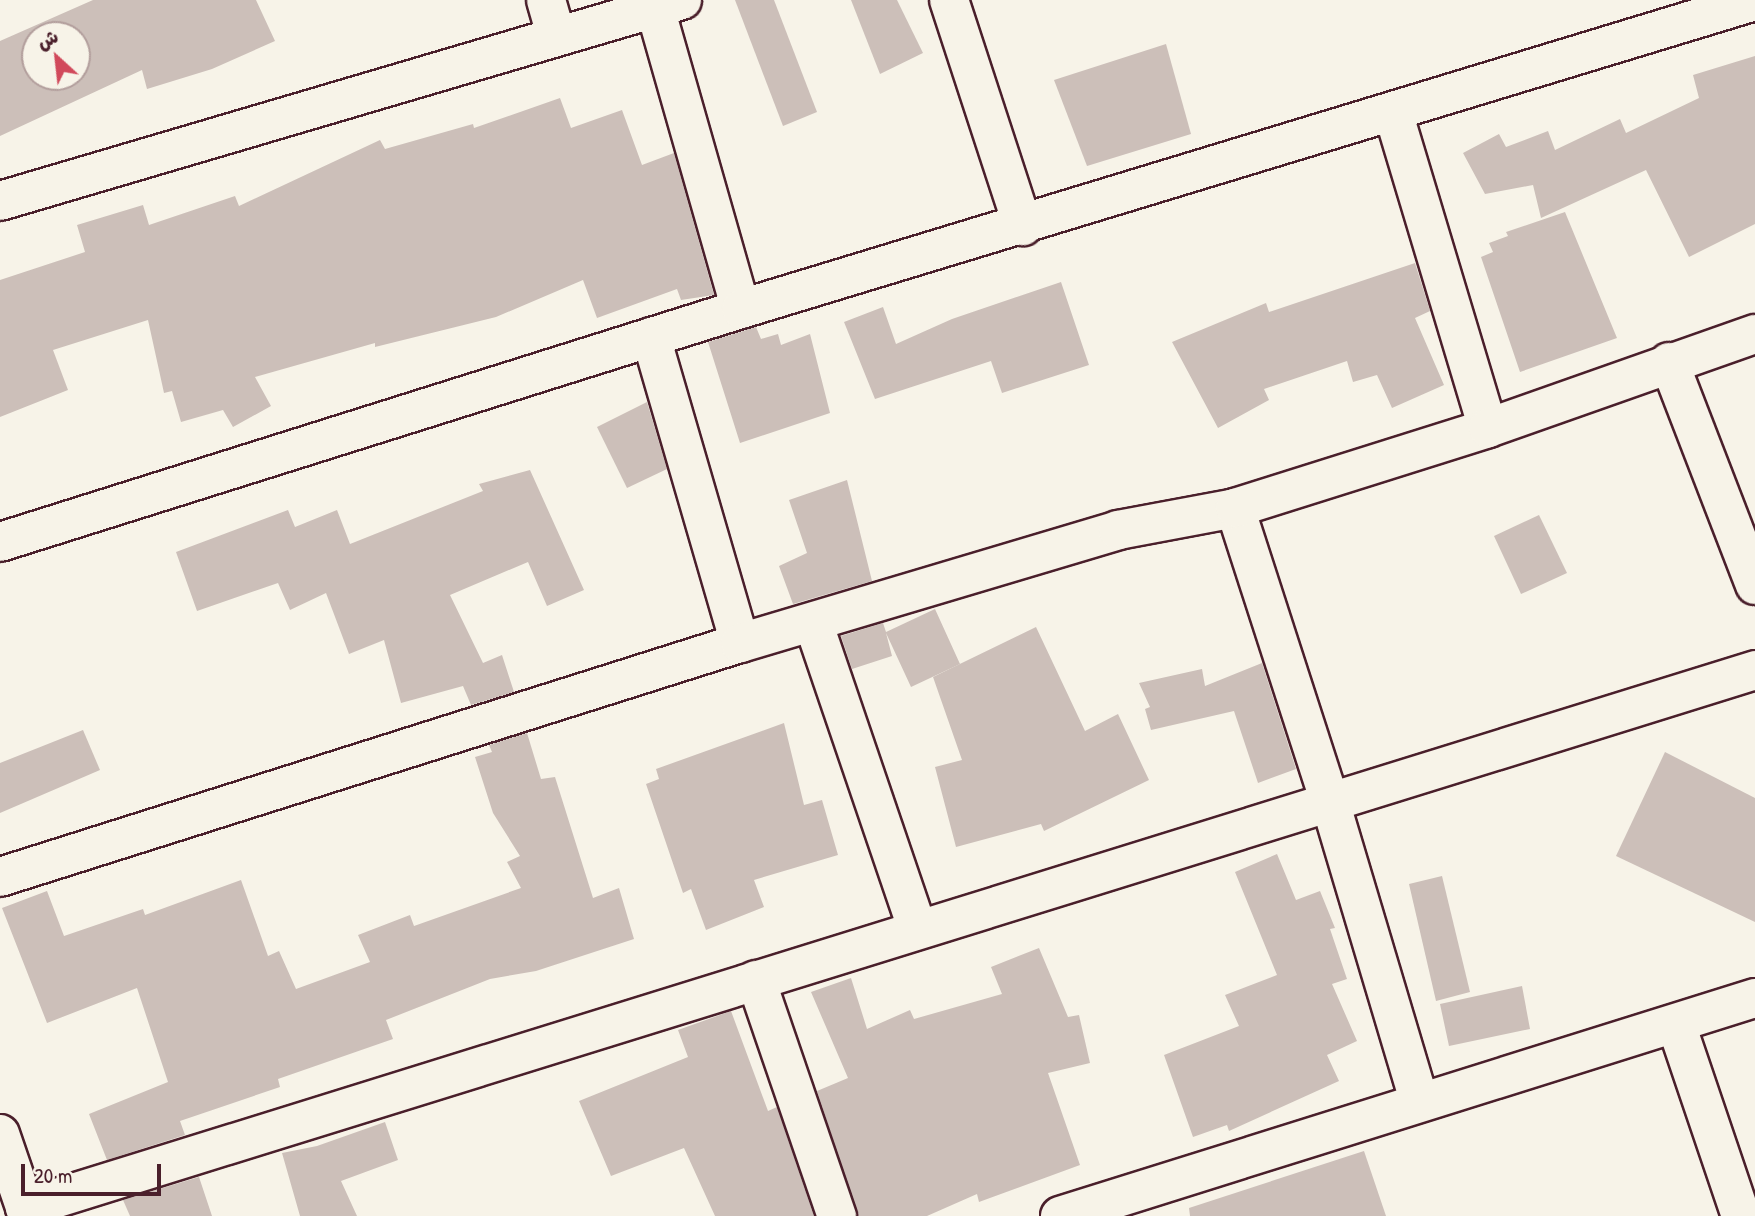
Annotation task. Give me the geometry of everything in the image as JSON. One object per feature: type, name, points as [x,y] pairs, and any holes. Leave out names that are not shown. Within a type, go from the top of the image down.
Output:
[{"type":"street","points":[[948,0],[1023,226]]},
{"type":"street","points":[[0,542],[741,309],[1023,226],[1752,1]]},
{"type":"street","points":[[0,201],[551,17],[669,4],[741,309]]},
{"type":"street","points":[[1393,112],[1488,428]]},
{"type":"street","points":[[0,877],[740,643],[1118,530],[1235,508],[1488,428],[1669,362],[1755,334]]},
{"type":"street","points":[[651,337],[740,643]]},
{"type":"street","points":[[1669,362],[1755,585]]},
{"type":"street","points":[[1235,508],[1331,805],[1419,1101]]},
{"type":"street","points":[[813,622],[917,928]]},
{"type":"street","points":[[0,1134],[27,1212],[917,928],[1331,805],[1755,670]]},
{"type":"street","points":[[756,981],[836,1216]]},
{"type":"street","points":[[1060,1216],[1419,1101],[1755,998]]},
{"type":"street","points":[[1676,1024],[1741,1216]]},
{"type":"building","points":[[93,0],[256,0],[275,41],[212,69],[147,89],[142,70],[0,136],[0,41],[21,32],[21,91],[91,91],[91,21],[45,21]]},
{"type":"building","points":[[735,0],[774,0],[817,112],[783,126]]},
{"type":"building","points":[[851,0],[897,0],[923,53],[880,74]]},
{"type":"building","points":[[1166,44],[1191,134],[1087,166],[1054,80]]},
{"type":"building","points":[[1755,56],[1755,224],[1689,257],[1646,170],[1541,218],[1533,185],[1485,194],[1463,153],[1499,134],[1506,147],[1548,131],[1555,150],[1620,119],[1626,133],[1699,98],[1693,75]]},
{"type":"building","points":[[560,98],[571,128],[622,110],[642,165],[674,153],[714,295],[681,300],[677,289],[597,318],[583,280],[496,317],[375,347],[375,343],[255,377],[271,406],[233,427],[223,410],[181,422],[172,391],[164,393],[148,320],[53,350],[68,390],[0,417],[0,280],[85,252],[77,225],[143,205],[149,225],[235,196],[239,206],[380,140],[385,149],[473,124],[474,128]]},
{"type":"building","points":[[1565,212],[1617,338],[1520,372],[1481,257],[1493,252],[1489,243],[1508,236],[1506,232]]},
{"type":"building","points":[[1415,263],[1430,311],[1415,318],[1444,385],[1392,408],[1377,375],[1353,382],[1347,361],[1264,389],[1269,400],[1218,428],[1172,342],[1266,303],[1269,312]]},
{"type":"building","points":[[1061,282],[1089,365],[1002,393],[991,361],[875,399],[844,322],[883,307],[896,344],[952,319]]},
{"type":"building","points":[[756,327],[761,339],[778,334],[781,345],[810,334],[830,413],[740,443],[708,342]]},
{"type":"building","points":[[647,402],[667,469],[627,488],[597,427]]},
{"type":"building","points":[[530,470],[584,590],[547,606],[528,562],[450,595],[483,663],[502,655],[514,692],[471,705],[463,686],[401,703],[384,640],[349,654],[326,593],[290,610],[278,583],[197,611],[176,552],[288,510],[295,527],[337,510],[350,544],[483,491],[479,484]]},
{"type":"building","points":[[847,480],[872,581],[793,604],[779,566],[807,553],[789,500]]},
{"type":"building","points":[[1539,515],[1567,573],[1521,594],[1494,536]]},
{"type":"building","points":[[935,609],[960,664],[911,687],[886,633],[892,656],[852,669],[841,636],[883,623],[886,632]]},
{"type":"building","points":[[1036,627],[1085,731],[1118,714],[1149,780],[1044,831],[1041,824],[956,847],[935,767],[962,760],[933,677]]},
{"type":"building","points":[[1262,663],[1296,769],[1258,783],[1234,711],[1151,730],[1145,709],[1150,707],[1139,683],[1202,669],[1205,686]]},
{"type":"building","points":[[784,723],[804,805],[822,800],[838,855],[754,880],[764,907],[706,930],[691,889],[683,893],[646,784],[659,779],[656,769]]},
{"type":"building","points":[[83,730],[100,770],[0,813],[0,763]]},
{"type":"building","points":[[527,733],[541,779],[555,777],[593,898],[619,888],[634,939],[536,971],[490,979],[386,1020],[393,1039],[278,1079],[280,1087],[180,1121],[185,1135],[107,1160],[89,1114],[168,1082],[137,988],[47,1023],[2,908],[47,891],[64,936],[143,909],[145,915],[241,880],[268,956],[279,951],[296,989],[370,962],[358,935],[410,915],[414,926],[521,888],[507,862],[520,856],[493,813],[475,757],[492,752],[489,745]]},
{"type":"building","points":[[1665,752],[1755,798],[1755,922],[1616,856]]},
{"type":"building","points":[[1277,854],[1296,900],[1320,891],[1335,928],[1330,929],[1347,979],[1332,984],[1357,1041],[1327,1055],[1339,1081],[1229,1131],[1227,1125],[1193,1137],[1164,1055],[1239,1026],[1225,995],[1277,975],[1235,872]]},
{"type":"building","points":[[1442,876],[1470,992],[1436,1001],[1409,884]]},
{"type":"building","points":[[1039,948],[1068,1017],[1079,1015],[1090,1063],[1048,1073],[1080,1165],[979,1202],[977,1194],[927,1216],[858,1216],[817,1091],[848,1078],[811,992],[851,978],[867,1029],[910,1010],[914,1019],[1002,994],[991,967]]},
{"type":"building","points":[[1522,986],[1530,1029],[1449,1046],[1440,1004]]},
{"type":"building","points":[[731,1011],[768,1111],[777,1107],[814,1216],[715,1216],[684,1148],[611,1176],[579,1101],[688,1057],[678,1030]]},
{"type":"building","points":[[385,1122],[398,1160],[341,1181],[357,1216],[300,1216],[282,1153],[317,1146]]},
{"type":"building","points":[[1364,1151],[1386,1216],[1190,1216],[1189,1208]]},
{"type":"building","points":[[199,1177],[212,1216],[130,1216],[123,1200]]}]
